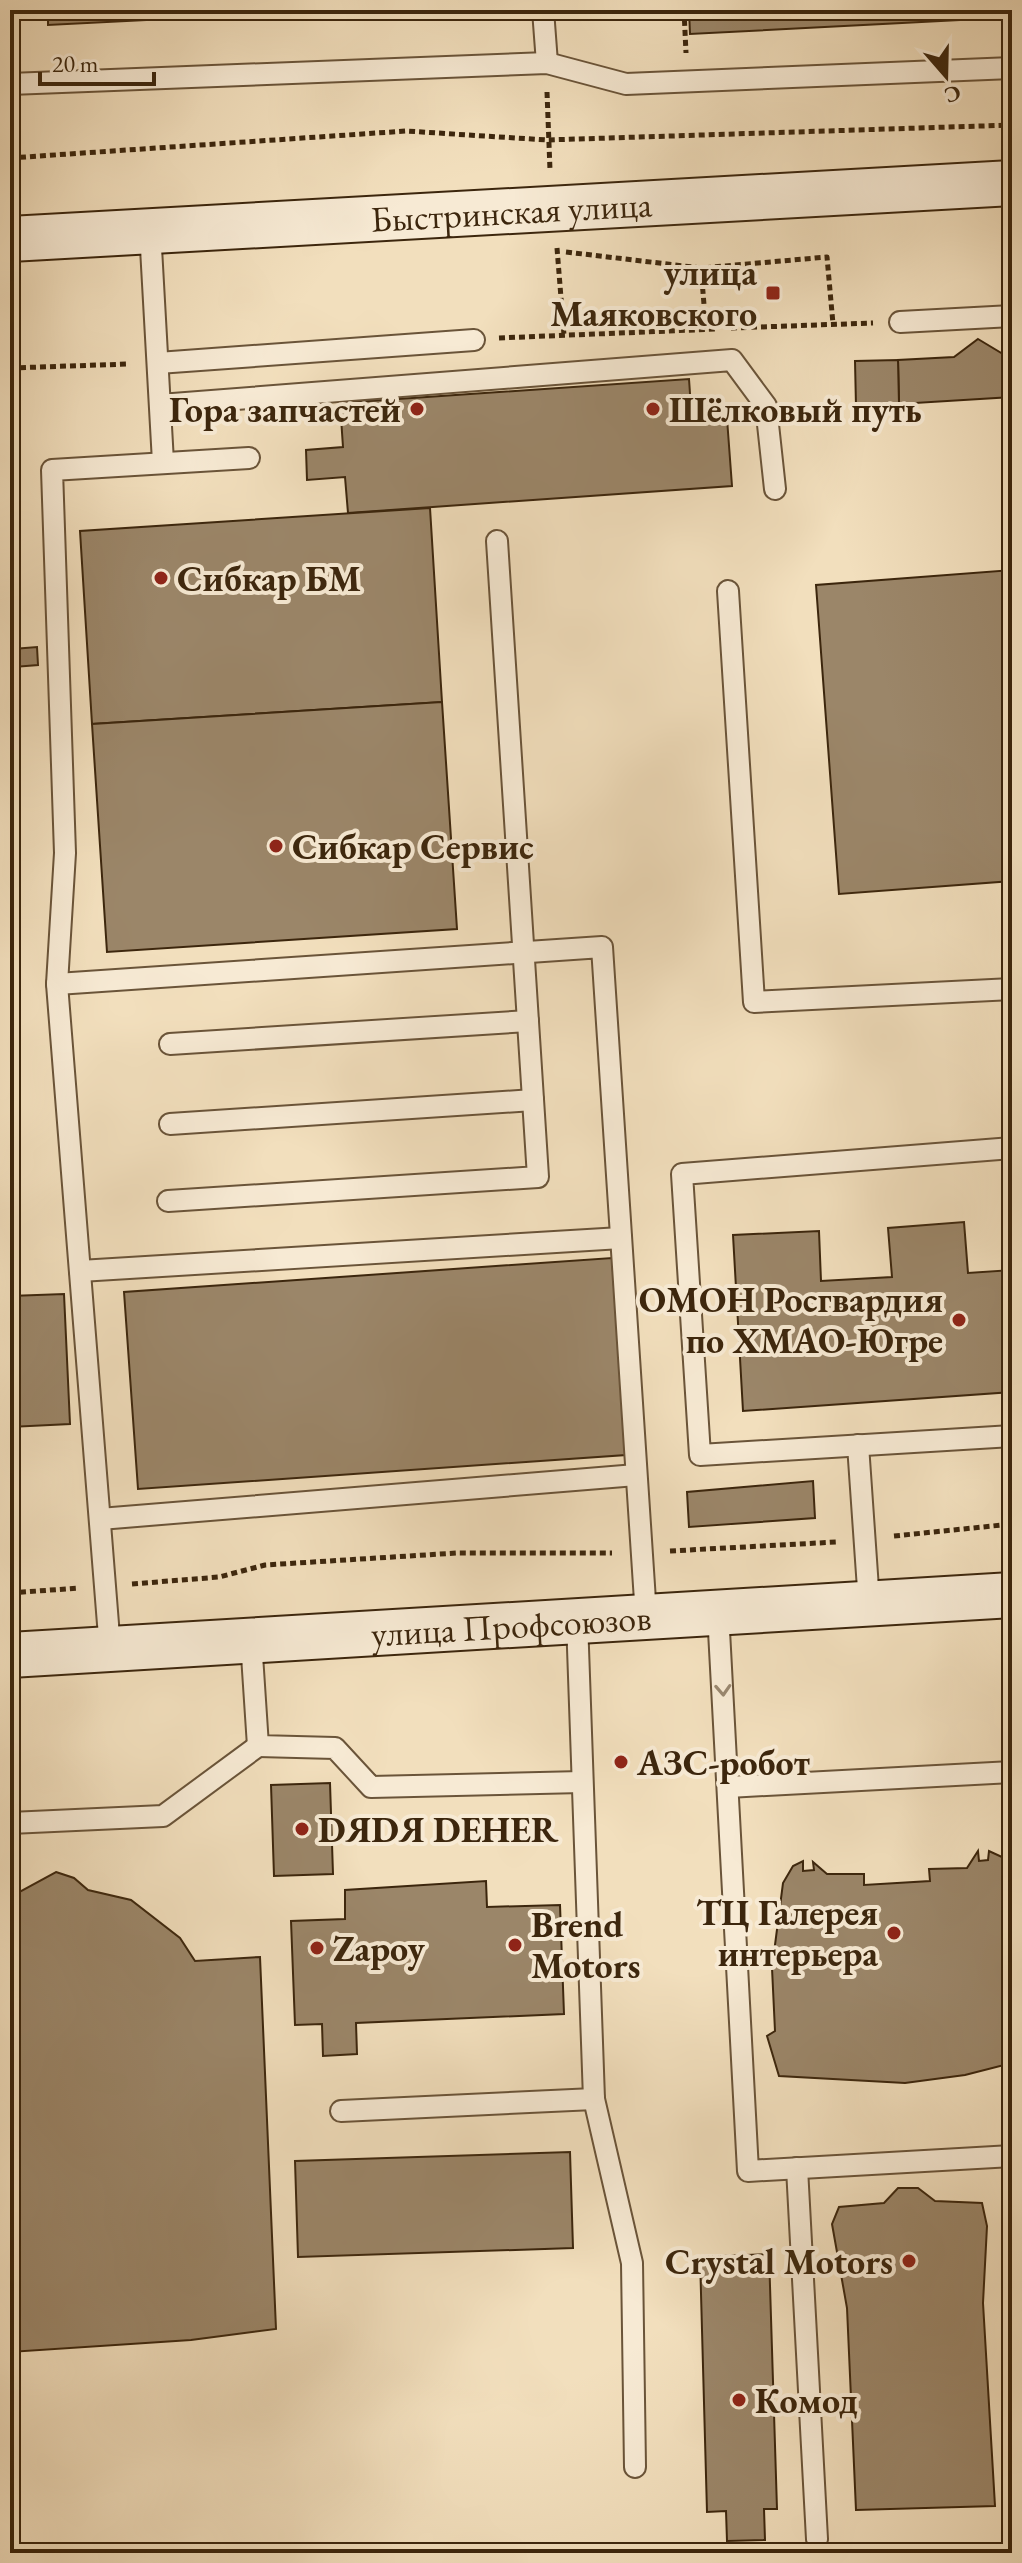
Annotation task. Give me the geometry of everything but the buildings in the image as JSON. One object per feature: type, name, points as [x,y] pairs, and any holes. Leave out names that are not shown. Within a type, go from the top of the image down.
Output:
[{"type":"main road","name":"Быстринская улица","points":[[10,239],[1012,183]]},
{"type":"main road","name":"улица Профсоюзов","points":[[10,1655],[1012,1595]]},
{"type":"lane","points":[[543,10],[547,63]]},
{"type":"lane","points":[[10,84],[547,63],[626,84],[1012,68]]},
{"type":"lane","points":[[150,230],[163,462]]},
{"type":"lane","points":[[900,322],[1012,316]]},
{"type":"lane","points":[[158,363],[474,340]]},
{"type":"lane","points":[[160,405],[732,360],[766,406],[775,489]]},
{"type":"lane","points":[[110,1649],[57,984],[65,853],[52,470],[249,458]]},
{"type":"lane","points":[[168,1201],[538,1177],[497,541]]},
{"type":"lane","points":[[728,591],[754,1002],[1012,989]]},
{"type":"lane","points":[[57,984],[602,947],[646,1616]]},
{"type":"lane","points":[[170,1044],[528,1021]]},
{"type":"lane","points":[[170,1124],[533,1100]]},
{"type":"lane","points":[[1012,1148],[682,1174],[700,1455],[1012,1436]]},
{"type":"lane","points":[[80,1271],[621,1238]]},
{"type":"lane","points":[[858,1445],[869,1603]]},
{"type":"lane","points":[[100,1519],[636,1475]]},
{"type":"lane","points":[[718,1612],[748,2171],[1012,2156]]},
{"type":"lane","points":[[577,1620],[594,2099],[632,2263],[635,2467]]},
{"type":"lane","points":[[251,1640],[258,1746]]},
{"type":"lane","points":[[10,1823],[163,1816],[258,1746],[335,1748],[371,1787],[582,1782]]},
{"type":"lane","points":[[728,1787],[1012,1772]]},
{"type":"lane","points":[[341,2111],[594,2099]]},
{"type":"lane","points":[[797,2168],[817,2539]]},
{"type":"path","points":[[684,10],[687,82]]},
{"type":"path","points":[[10,158],[406,131],[547,140],[1012,125]]},
{"type":"path","points":[[557,250],[701,268],[827,257],[833,324]]},
{"type":"path","points":[[701,268],[706,329]]},
{"type":"path","points":[[474,340],[900,322]]},
{"type":"path","points":[[10,368],[158,363]]},
{"type":"path","points":[[10,1593],[219,1577],[265,1565],[457,1553],[641,1552],[797,1546],[1012,1524]]},
{"type":"place","name":"улица Маяковского","points":[[773,293]]},
{"type":"place","name":"Гора запчастей","points":[[417,409]]},
{"type":"place","name":"Шёлковый путь","points":[[653,409]]},
{"type":"place","name":"Сибкар БМ","points":[[161,578]]},
{"type":"place","name":"Сибкар Сервис","points":[[276,846]]},
{"type":"place","name":"ОМОН Росгвардия по ХМАО-Югре","points":[[959,1320]]},
{"type":"place","name":"АЗС-робот","points":[[621,1762]]},
{"type":"place","name":"DЯDЯ DЕНЕR","points":[[302,1829]]},
{"type":"place","name":"ТЦ Галерея интерьера","points":[[894,1933]]},
{"type":"place","name":"Brend Motors","points":[[515,1945]]},
{"type":"place","name":"Zapoy","points":[[317,1948]]},
{"type":"place","name":"Crystal Motors","points":[[909,2261]]},
{"type":"place","name":"Комод","points":[[739,2400]]}]
